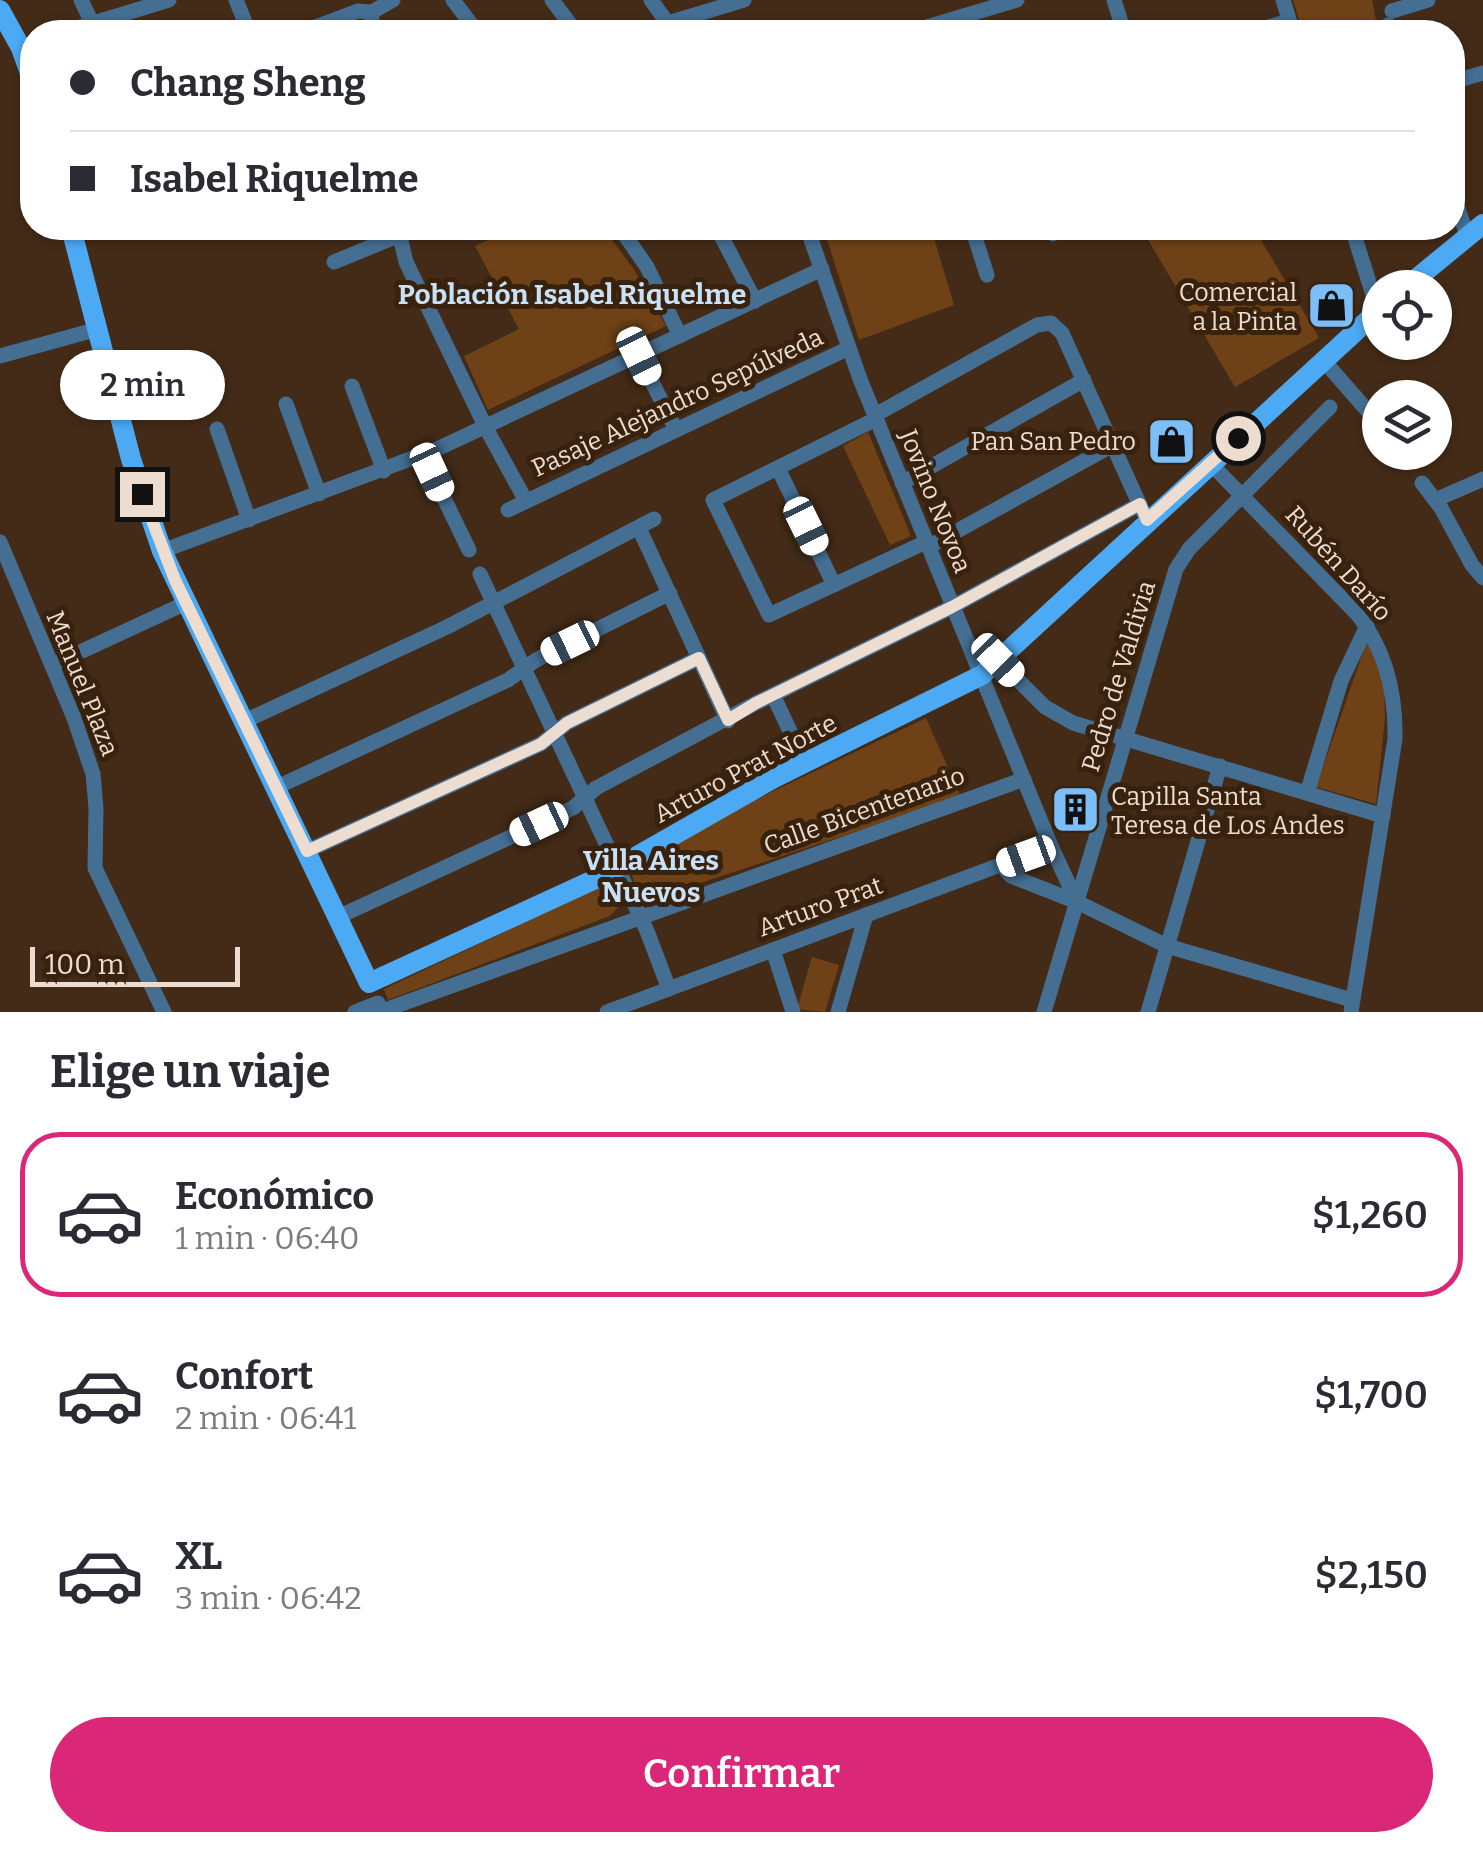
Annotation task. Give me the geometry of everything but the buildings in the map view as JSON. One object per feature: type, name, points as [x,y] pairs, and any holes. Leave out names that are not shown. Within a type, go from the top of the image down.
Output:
[{"type":"main road","points":[[0,10],[20,37]]},
{"type":"main road","points":[[74,240],[131,459],[162,551],[368,983]]},
{"type":"main road","points":[[1427,270],[1463,240]]},
{"type":"main road","points":[[982,675],[1143,512],[1210,463],[1362,325]]},
{"type":"main road","name":"Arturo Prat Norte","points":[[368,983],[615,867],[806,762],[982,675]]},
{"type":"street","points":[[102,20],[169,0]]},
{"type":"street","points":[[333,20],[358,10],[372,12],[393,0]]},
{"type":"street","points":[[692,20],[744,0]]},
{"type":"street","points":[[950,20],[1017,0]]},
{"type":"street","points":[[1390,20],[1428,0]]},
{"type":"street","points":[[372,12],[372,20]]},
{"type":"street","points":[[334,262],[379,240]]},
{"type":"street","name":"Pasaje Alejandro Sepúlveda","points":[[400,240],[406,262],[526,501]]},
{"type":"street","points":[[628,240],[680,336]]},
{"type":"street","points":[[722,240],[754,301]]},
{"type":"street","name":"Jovino Novoa","points":[[814,240],[875,417],[1050,846],[1077,902]]},
{"type":"street","points":[[976,240],[988,275]]},
{"type":"street","points":[[1356,240],[1366,270]]},
{"type":"street","points":[[162,551],[423,455],[822,269]]},
{"type":"street","points":[[338,917],[573,808],[596,788],[773,695],[1143,512],[1084,380],[1062,332],[1050,323],[1041,323],[875,417],[713,500],[769,615],[928,545],[1113,445]]},
{"type":"street","points":[[0,356],[98,330]]},
{"type":"street","name":"Pasaje Alejandro Sepúlveda","points":[[508,510],[849,348]]},
{"type":"street","points":[[639,356],[676,430]]},
{"type":"street","points":[[1324,360],[1362,404]]},
{"type":"street","points":[[902,483],[1084,380]]},
{"type":"street","points":[[352,386],[384,471]]},
{"type":"street","points":[[286,404],[319,494]]},
{"type":"street","name":"Pedro de Valdivia","points":[[1044,1012],[1176,569],[1189,549],[1330,407]]},
{"type":"street","points":[[217,429],[248,520]]},
{"type":"street","points":[[423,455],[469,550]]},
{"type":"street","name":"Rubén Darío","points":[[1210,463],[1367,626],[1386,664],[1395,738],[1352,1006]]},
{"type":"street","points":[[778,468],[834,585]]},
{"type":"street","points":[[1434,500],[1483,479]]},
{"type":"street","points":[[1422,483],[1483,578]]},
{"type":"street","points":[[245,721],[448,627],[654,519]]},
{"type":"street","points":[[639,528],[728,720]]},
{"type":"street","name":"Manuel Plaza","points":[[0,542],[93,774],[95,868],[164,1012]]},
{"type":"street","points":[[480,574],[640,918],[669,989]]},
{"type":"street","points":[[277,787],[508,680],[670,594]]},
{"type":"street","points":[[52,665],[186,603]]},
{"type":"street","points":[[1307,793],[1341,681],[1367,626]]},
{"type":"street","points":[[307,851],[541,744],[567,723],[699,658]]},
{"type":"street","points":[[998,660],[1053,713],[1073,723],[1383,816]]},
{"type":"street","points":[[773,695],[806,762]]},
{"type":"street","points":[[1148,1012],[1220,766]]},
{"type":"street","name":"Calle Bicentenario","points":[[355,1012],[381,1009],[1024,779]]},
{"type":"street","name":"Arturo Prat","points":[[618,1010],[1050,846]]},
{"type":"street","points":[[1001,865],[1011,876],[1077,902],[1167,946],[1352,1006]]},
{"type":"street","points":[[838,1012],[866,915]]},
{"type":"street","points":[[773,950],[794,1012]]},
{"type":"street","points":[[368,983],[381,1009]]},
{"type":"shaded area","points":[[1293,0],[1372,0],[1376,20],[1299,20]]},
{"type":"shaded area","points":[[488,240],[612,240],[666,326],[488,410],[464,356],[519,329],[475,246]]},
{"type":"shaded area","points":[[827,240],[935,240],[954,305],[859,340]]},
{"type":"shaded area","points":[[1148,240],[1261,240],[1319,338],[1235,387]]},
{"type":"shaded area","points":[[868,432],[911,536],[890,545],[843,446]]},
{"type":"shaded area","points":[[1367,641],[1384,677],[1385,718],[1376,804],[1316,787]]},
{"type":"shaded area","points":[[926,718],[961,797],[643,902],[629,869],[744,805]]},
{"type":"shaded area","points":[[606,884],[619,906],[610,916],[388,1000],[384,989]]},
{"type":"shaded area","points":[[812,957],[839,965],[825,1012],[797,1009]]},
{"type":"place","name":"Comercial a la Pinta","points":[[1332,306]]},
{"type":"place","name":"Pan San Pedro","points":[[1171,441]]},
{"type":"place","name":"Capilla Santa Teresa de Los Andes","points":[[1076,810]]},
{"type":"district","name":"Población Isabel Riquelme","points":[[572,294]]},
{"type":"district","name":"Villa Aires Nuevos","points":[[651,876]]},
{"type":"route","points":[[142,494],[175,580],[307,851],[541,744],[567,723],[699,658],[728,720],[952,607],[1140,504],[1147,520],[1238,438]]}]
